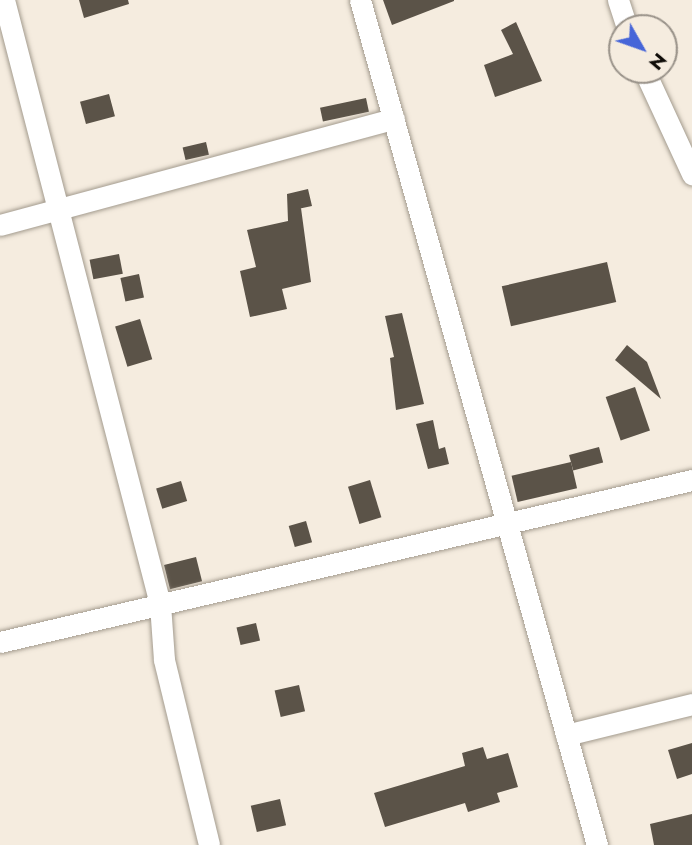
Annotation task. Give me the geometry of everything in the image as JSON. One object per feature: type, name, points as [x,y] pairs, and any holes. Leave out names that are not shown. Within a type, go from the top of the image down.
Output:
[{"type":"street","points":[[4,0],[160,604],[164,660],[209,845]]},
{"type":"street","points":[[360,0],[597,845]]},
{"type":"street","points":[[650,84],[692,174]]},
{"type":"street","points":[[0,225],[394,119]]},
{"type":"street","points":[[0,642],[692,480]]},
{"type":"street","points":[[566,734],[692,704]]},
{"type":"building","points":[[79,0],[128,0],[129,4],[84,18]]},
{"type":"building","points":[[383,0],[454,0],[454,1],[392,25]]},
{"type":"building","points":[[516,22],[542,81],[495,97],[484,65],[513,54],[501,30]]},
{"type":"building","points":[[109,94],[115,116],[86,124],[80,102]]},
{"type":"building","points":[[366,98],[369,112],[323,121],[320,108]]},
{"type":"building","points":[[206,142],[209,155],[186,160],[183,147]]},
{"type":"building","points":[[308,189],[312,206],[301,208],[311,282],[282,289],[287,309],[250,317],[240,271],[256,267],[247,230],[288,221],[287,194]]},
{"type":"building","points":[[119,254],[123,274],[93,279],[90,260]]},
{"type":"building","points":[[607,262],[616,302],[511,326],[502,286]]},
{"type":"building","points":[[139,274],[144,297],[125,301],[120,278]]},
{"type":"building","points":[[402,313],[424,404],[396,410],[390,358],[394,357],[385,316]]},
{"type":"building","points":[[140,319],[152,359],[127,367],[115,327]]},
{"type":"building","points":[[627,345],[647,362],[661,399],[615,360]]},
{"type":"building","points":[[635,387],[650,430],[621,441],[606,397]]},
{"type":"building","points":[[433,420],[439,449],[445,447],[449,464],[428,469],[416,424]]},
{"type":"building","points":[[599,447],[603,462],[573,470],[569,455]]},
{"type":"building","points":[[571,462],[577,488],[518,502],[512,476]]},
{"type":"building","points":[[370,480],[381,517],[359,524],[348,487]]},
{"type":"building","points":[[181,481],[187,501],[162,509],[156,489]]},
{"type":"building","points":[[306,521],[312,542],[295,547],[289,526]]},
{"type":"building","points":[[196,557],[202,581],[170,589],[164,565]]},
{"type":"building","points":[[256,623],[260,641],[241,645],[237,627]]},
{"type":"building","points":[[299,685],[305,711],[281,717],[275,691]]},
{"type":"building","points":[[692,743],[692,774],[677,779],[668,750]]},
{"type":"building","points":[[483,747],[487,759],[508,753],[518,787],[497,793],[500,802],[468,812],[465,803],[385,827],[374,793],[465,766],[462,753]]},
{"type":"building","points":[[280,799],[286,825],[257,832],[251,806]]},
{"type":"building","points":[[692,814],[692,845],[654,845],[650,824]]}]
